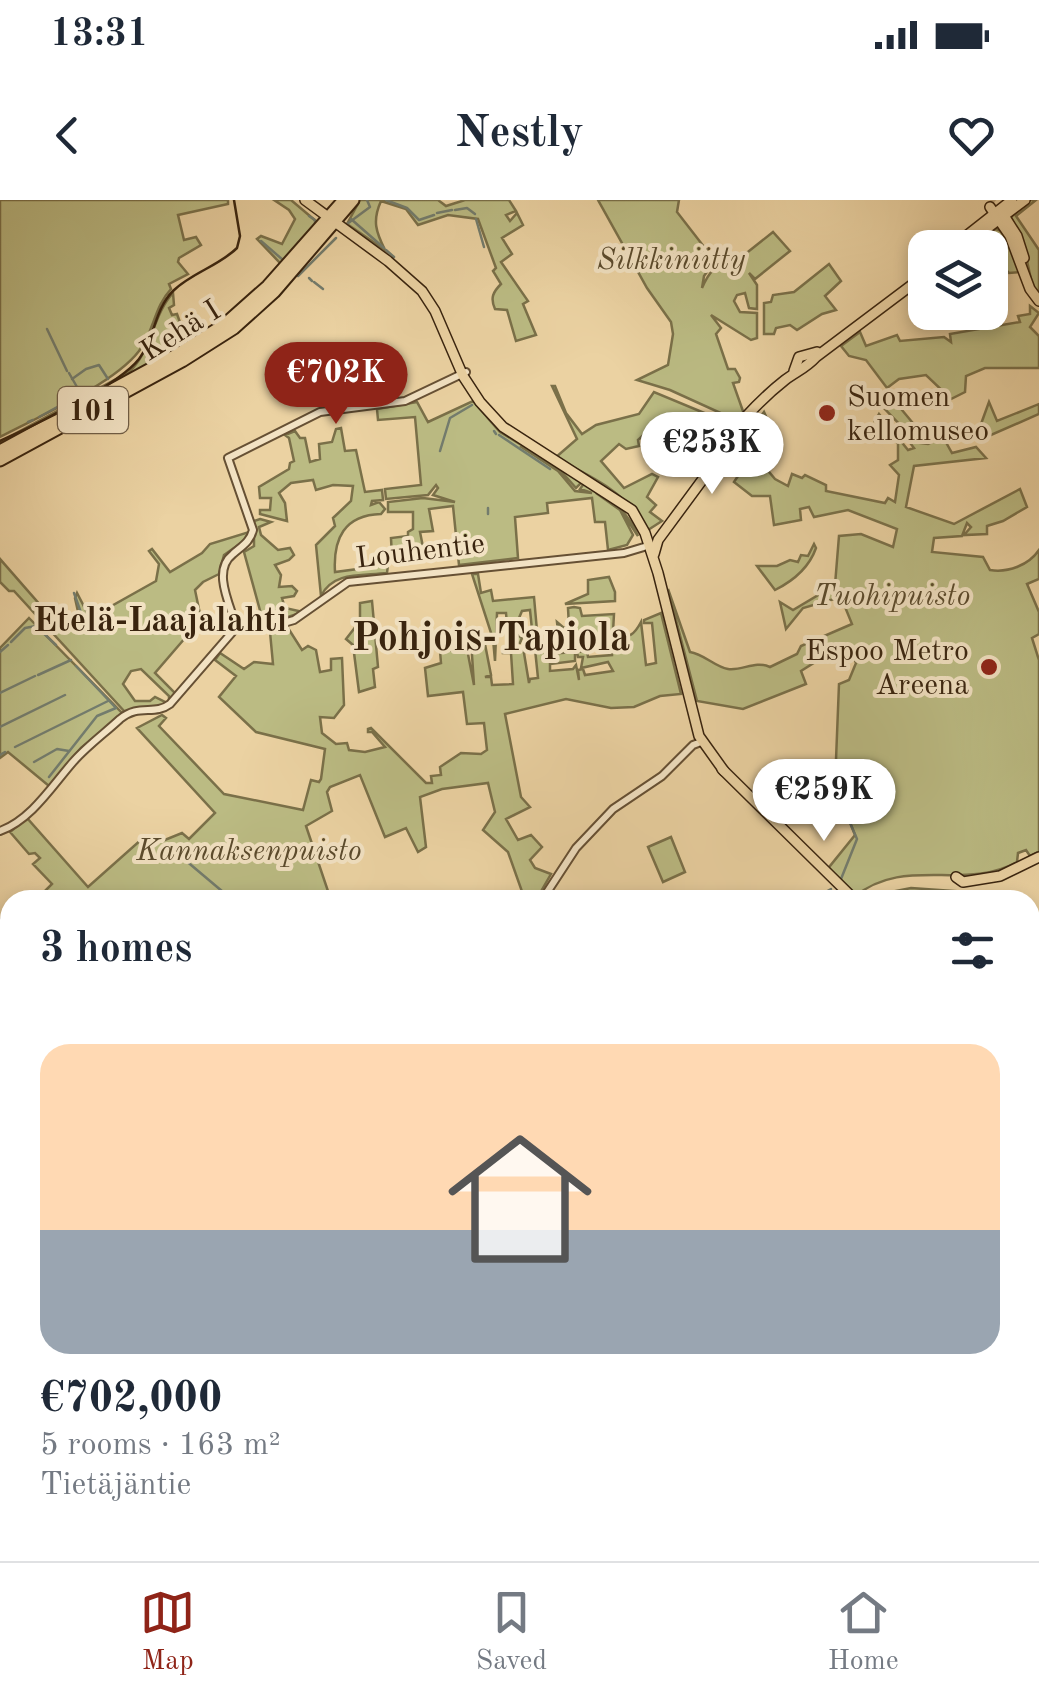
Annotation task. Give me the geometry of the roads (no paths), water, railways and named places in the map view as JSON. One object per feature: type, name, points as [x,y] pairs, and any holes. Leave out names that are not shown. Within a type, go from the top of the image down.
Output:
[{"type":"highway","name":"Kehä I","points":[[0,451],[211,334],[258,297],[332,224],[344,200]]},
{"type":"highway","name":"Kehä I","points":[[0,460],[211,344],[262,304],[353,200]]},
{"type":"main road","points":[[297,200],[414,283],[426,296],[464,373],[494,411],[526,442],[632,510],[655,565],[699,743],[842,890]]},
{"type":"main road","points":[[305,200],[332,224]]},
{"type":"main road","points":[[979,230],[996,210],[1025,200]]},
{"type":"main road","points":[[981,230],[996,210],[1011,201]]},
{"type":"main road","points":[[996,210],[1006,230]]},
{"type":"main road","points":[[996,210],[1021,247],[1025,274]]},
{"type":"main road","points":[[984,227],[1006,230]]},
{"type":"main road","points":[[1008,235],[1039,301]]},
{"type":"main road","points":[[648,543],[680,509],[754,410],[804,363],[908,285]]},
{"type":"main road","points":[[648,543],[667,610]]},
{"type":"main road","points":[[958,882],[1000,876],[1039,860]]},
{"type":"street","points":[[0,831],[37,804],[81,754],[126,715],[138,709],[162,710],[170,704],[237,629],[222,569],[227,559],[250,539],[253,530],[228,458],[320,412],[399,402],[464,373]]},
{"type":"street","name":"Louhentie","points":[[237,629],[273,626],[301,617],[348,582],[621,553],[648,543]]},
{"type":"street","points":[[548,890],[571,854],[610,813],[662,776],[699,743]]},
{"type":"waterway","points":[[347,224],[370,207],[367,200]]},
{"type":"waterway","points":[[386,200],[407,208],[419,220],[434,215]]},
{"type":"waterway","points":[[455,210],[467,208],[475,214]]},
{"type":"waterway","points":[[437,213],[452,210]]},
{"type":"waterway","points":[[309,216],[315,220],[315,226]]},
{"type":"waterway","points":[[351,219],[384,248]]},
{"type":"waterway","points":[[476,219],[484,247]]},
{"type":"waterway","points":[[298,276],[336,238]]},
{"type":"waterway","points":[[261,241],[283,260]]},
{"type":"waterway","points":[[386,250],[394,257]]},
{"type":"waterway","points":[[309,278],[312,281]]},
{"type":"waterway","points":[[314,282],[323,289]]},
{"type":"waterway","points":[[47,329],[67,371]]},
{"type":"waterway","points":[[72,379],[99,365],[108,379]]},
{"type":"waterway","points":[[39,417],[81,394],[69,373]]},
{"type":"waterway","points":[[440,451],[450,418],[472,405]]},
{"type":"waterway","points":[[28,422],[33,420]]},
{"type":"waterway","points":[[499,435],[550,469]]},
{"type":"waterway","points":[[488,508],[488,514]]},
{"type":"waterway","points":[[74,593],[85,624]]},
{"type":"waterway","points":[[11,642],[25,628],[36,626],[56,645]]},
{"type":"waterway","points":[[0,652],[8,645]]},
{"type":"waterway","points":[[38,675],[71,660]]},
{"type":"waterway","points":[[49,777],[97,716],[116,708],[76,666]]},
{"type":"waterway","points":[[0,693],[35,676]]},
{"type":"waterway","points":[[0,727],[65,695]]},
{"type":"waterway","points":[[15,747],[108,701]]},
{"type":"waterway","points":[[34,762],[57,749],[69,751]]},
{"type":"waterway","points":[[0,755],[5,752]]},
{"type":"waterway","points":[[839,797],[857,839],[841,879]]},
{"type":"waterway","points":[[178,854],[221,890]]},
{"type":"tunnel","points":[[990,200],[994,203]]},
{"type":"tram line","points":[[0,441],[94,393],[139,359],[173,291],[237,248],[240,236],[234,200]]},
{"type":"place","name":"Suomen kellomuseo","points":[[827,413]]},
{"type":"place","name":"Espoo Metro Areena","points":[[989,667]]},
{"type":"district","name":"Etelä-Laajalahti","points":[[160,619]]},
{"type":"district","name":"Pohjois-Tapiola","points":[[491,636]]},
{"type":"park label","name":"Silkkiniitty","points":[[671,259]]},
{"type":"park label","name":"Tuohipuisto","points":[[892,595]]},
{"type":"park label","name":"Kannaksenpuisto","points":[[249,850]]}]
